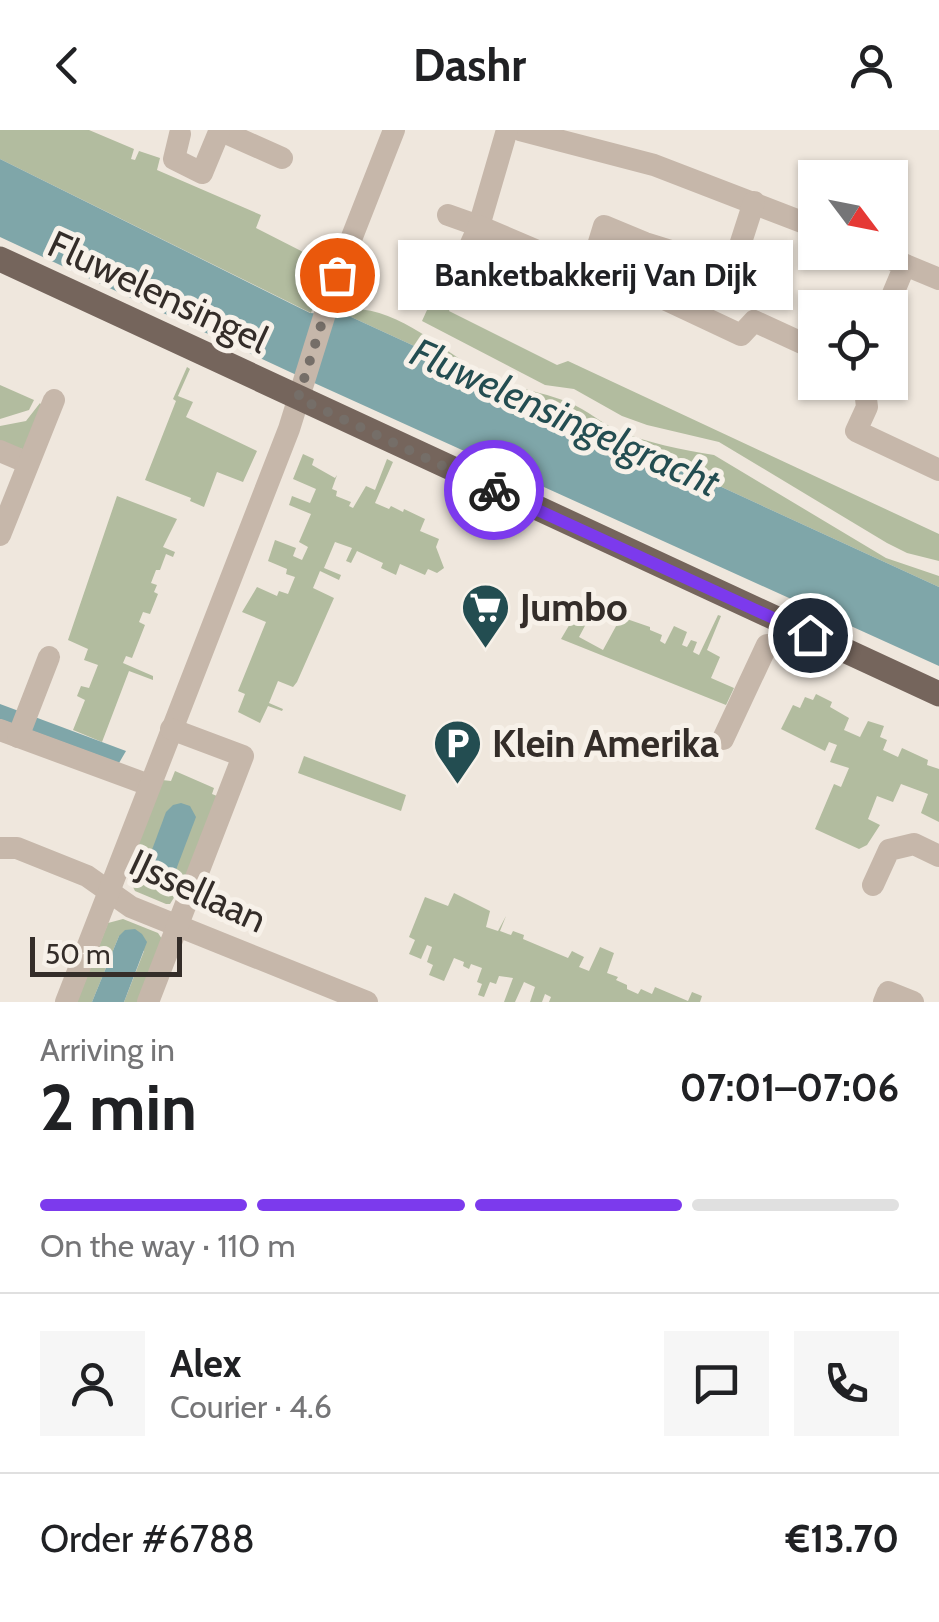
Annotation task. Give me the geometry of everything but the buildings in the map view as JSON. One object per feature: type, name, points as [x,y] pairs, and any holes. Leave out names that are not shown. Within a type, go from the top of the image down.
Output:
[{"type":"main road","name":"Fluwelensingel","points":[[0,259],[300,390],[939,694]]},
{"type":"street","points":[[66,1002],[289,429],[330,298],[394,130]]},
{"type":"street","points":[[450,290],[479,226],[507,130]]},
{"type":"street","points":[[520,130],[654,165],[798,220]]},
{"type":"street","points":[[180,134],[174,159],[202,173],[219,131],[282,158]]},
{"type":"street","points":[[591,269],[604,226],[732,270],[754,202]]},
{"type":"street","points":[[448,216],[591,269],[741,335],[754,320],[798,341]]},
{"type":"street","points":[[908,266],[939,279]]},
{"type":"street","points":[[0,535],[54,400]]},
{"type":"street","points":[[866,400],[856,431],[938,469]]},
{"type":"street","points":[[0,451],[28,463]]},
{"type":"street","points":[[723,739],[767,645]]},
{"type":"street","points":[[49,656],[16,727],[149,785]]},
{"type":"street","points":[[148,1002],[179,926],[186,898],[243,771],[171,729]]},
{"type":"street","points":[[873,884],[889,850],[914,844],[939,856]]},
{"type":"street","name":"IJssellaan","points":[[0,848],[17,848],[87,876],[131,907],[367,1002]]},
{"type":"street","points":[[886,997],[913,1002]]},
{"type":"green space","points":[[0,130],[89,130],[134,149],[131,159],[135,160],[139,151],[160,158],[157,170],[261,215],[256,228],[309,255],[301,277],[320,285],[311,313],[0,159]]},
{"type":"green space","points":[[437,288],[455,296],[449,311],[557,365],[568,361],[939,534],[939,561],[887,543],[719,442],[647,425],[574,389],[545,385],[422,321]]},
{"type":"green space","points":[[353,309],[404,323],[494,378],[570,403],[617,430],[665,446],[714,455],[886,558],[939,576],[939,587],[349,316],[338,317],[336,311]]},
{"type":"green space","points":[[187,367],[190,369],[178,396],[193,402],[186,417],[257,451],[243,482],[217,472],[204,507],[145,480]]},
{"type":"green space","points":[[0,385],[34,400],[29,410],[0,419]]},
{"type":"green space","points":[[40,403],[44,409],[26,450],[0,443],[0,426],[26,421]]},
{"type":"green space","points":[[303,454],[314,459],[312,465],[335,478],[337,475],[332,489],[337,491],[336,496],[351,502],[349,506],[353,508],[366,486],[375,490],[387,459],[393,462],[375,503],[403,512],[404,509],[425,519],[420,531],[439,539],[436,547],[444,568],[437,573],[428,569],[425,575],[400,564],[396,575],[381,568],[383,563],[357,551],[351,563],[346,561],[352,548],[335,542],[324,568],[341,575],[339,580],[320,571],[313,588],[334,598],[297,682],[293,687],[278,681],[269,703],[282,711],[268,706],[260,723],[238,712],[245,694],[238,691],[266,622],[242,612],[257,587],[277,596],[279,591],[288,594],[295,577],[268,561],[275,540],[296,548],[293,556],[302,560],[308,547],[299,542],[311,514],[289,505],[292,496],[310,503],[316,489],[293,479]]},
{"type":"green space","points":[[117,496],[177,519],[163,547],[175,552],[173,557],[166,554],[160,570],[156,570],[151,583],[157,585],[154,592],[158,594],[150,614],[143,612],[139,622],[145,625],[132,658],[126,656],[123,663],[153,676],[153,680],[129,671],[102,742],[73,730],[85,700],[77,696],[81,686],[89,688],[98,665],[84,660],[88,649],[68,640]]},
{"type":"green space","points":[[584,600],[595,607],[579,637],[603,650],[621,617],[650,627],[662,635],[660,641],[665,644],[674,626],[687,632],[682,645],[687,647],[691,640],[697,642],[693,652],[699,655],[718,615],[721,616],[707,650],[720,657],[711,678],[734,688],[726,705],[561,639]]},
{"type":"green space","points":[[816,694],[849,718],[844,730],[860,737],[868,721],[884,726],[880,737],[887,740],[883,750],[898,757],[902,748],[939,769],[939,822],[921,813],[928,794],[901,784],[893,802],[877,796],[868,819],[880,825],[867,845],[859,849],[815,829],[834,784],[841,787],[849,768],[830,762],[837,745],[829,742],[825,751],[781,729],[793,705],[800,708],[805,697],[813,700]]},
{"type":"green space","points":[[304,756],[406,795],[401,811],[298,773]]},
{"type":"green space","points":[[175,771],[214,788],[212,794],[222,798],[181,897],[175,896],[166,904],[135,891],[131,883],[134,870],[129,868],[162,780],[171,781]]},
{"type":"green space","points":[[454,893],[490,911],[486,927],[498,931],[506,916],[500,931],[524,935],[523,939],[568,958],[572,951],[584,957],[579,967],[589,971],[600,947],[614,953],[607,973],[618,977],[616,980],[627,985],[627,989],[652,994],[655,987],[688,1001],[692,992],[702,996],[700,1002],[549,1002],[551,997],[545,994],[542,1002],[530,1002],[535,987],[524,982],[515,1002],[504,1002],[513,978],[499,976],[496,984],[490,982],[484,997],[478,995],[482,984],[477,982],[482,968],[471,964],[469,969],[454,958],[444,981],[429,975],[433,965],[427,962],[432,947],[427,945],[421,959],[409,954],[415,940],[409,937],[425,897],[448,906]]},
{"type":"green space","points":[[123,919],[158,933],[164,942],[143,1002],[124,1002],[144,951],[119,936],[92,1002],[77,1002],[108,923]]},
{"type":"water","name":"Fluwelensingelgracht","points":[[0,159],[310,313],[349,316],[939,587],[939,666],[0,237]]},
{"type":"water","points":[[0,704],[126,751],[119,763],[0,719]]},
{"type":"water","points":[[181,803],[190,806],[196,817],[171,883],[167,889],[158,890],[144,881],[143,874],[166,812]]},
{"type":"water","points":[[135,929],[147,942],[124,1002],[92,1002],[119,936],[125,930]]},
{"type":"way so far","points":[[337,275],[298,398],[494,490]]},
{"type":"place","name":"Banketbakkerij Van Dijk","points":[[337,275]]},
{"type":"place","name":"Jumbo","points":[[485,650]]},
{"type":"place","name":"Klein Amerika","points":[[457,786]]},
{"type":"route","points":[[494,490],[810,635]]}]
